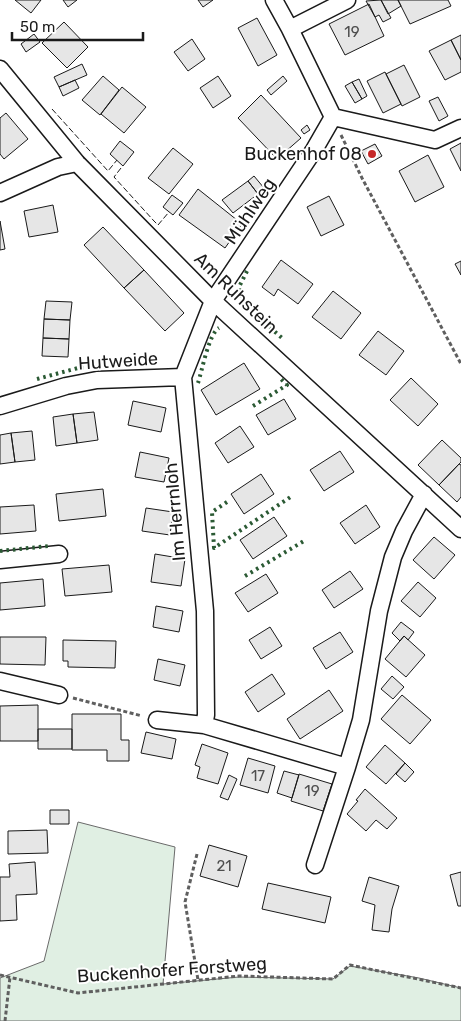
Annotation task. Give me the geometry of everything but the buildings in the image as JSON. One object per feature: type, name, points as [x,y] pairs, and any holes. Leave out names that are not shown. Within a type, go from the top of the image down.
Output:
[{"type":"street","points":[[274,0],[336,124],[435,140],[461,128]]},
{"type":"street","points":[[290,29],[346,0]]},
{"type":"street","name":"Am Ruhstein","points":[[0,69],[77,163],[213,301],[461,529]]},
{"type":"street","name":"Mühlweg","points":[[213,301],[314,150],[336,124]]},
{"type":"street","points":[[0,193],[58,168],[77,163]]},
{"type":"street","name":"Im Herrnloh","points":[[204,725],[206,715],[205,611],[183,377],[213,301]]},
{"type":"street","name":"Hutweide","points":[[0,406],[66,386],[97,380],[183,377]]},
{"type":"street","points":[[315,865],[361,720],[379,611],[393,557],[404,531],[424,494]]},
{"type":"street","points":[[0,560],[59,554]]},
{"type":"street","points":[[0,681],[59,695]]},
{"type":"street","points":[[157,720],[204,725],[347,767]]},
{"type":"path","points":[[336,124],[362,178],[461,364]]},
{"type":"path","points":[[59,695],[157,720]]},
{"type":"path","points":[[197,854],[184,902],[198,980]]},
{"type":"path","name":"Buckenhofer Forstweg","points":[[0,974],[78,993],[239,976],[333,979],[350,965],[461,988]]},
{"type":"path","points":[[0,1018],[5,1020],[10,976]]},
{"type":"green space","points":[[78,822],[175,847],[163,984],[239,977],[333,979],[350,966],[419,978],[461,988],[461,1021],[0,1021],[0,978],[44,961]]},
{"type":"hedge","points":[[247,271],[239,287],[241,302],[282,338]]},
{"type":"hedge","points":[[198,383],[209,344],[215,331],[219,328]]},
{"type":"hedge","points":[[37,379],[78,368],[92,367]]},
{"type":"hedge","points":[[253,406],[287,385],[281,379]]},
{"type":"hedge","points":[[227,502],[212,512],[214,548],[292,496]]},
{"type":"hedge","points":[[245,576],[304,541]]},
{"type":"hedge","points":[[0,551],[49,546]]},
{"type":"fence","points":[[52,109],[108,171],[117,160]]},
{"type":"fence","points":[[121,168],[114,177],[158,225],[169,212]]},
{"type":"place","name":"Buckenhof 08","points":[[372,154]]}]
